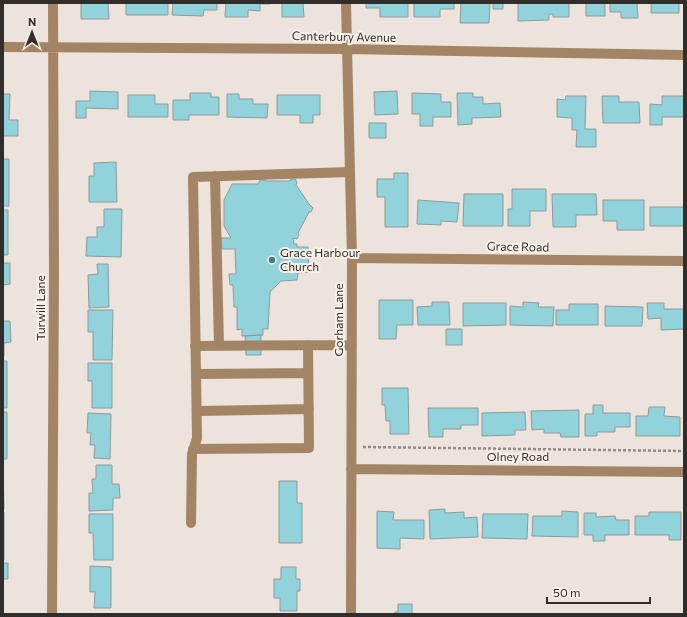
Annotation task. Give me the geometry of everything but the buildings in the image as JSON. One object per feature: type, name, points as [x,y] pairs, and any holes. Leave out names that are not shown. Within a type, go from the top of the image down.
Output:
[{"type":"street","name":"Turwill Lane","points":[[52,614],[54,281],[53,3]]},
{"type":"street","name":"Gorham Lane","points":[[346,3],[352,258],[351,614]]},
{"type":"street","name":"Canterbury Avenue","points":[[3,47],[684,55]]},
{"type":"street","points":[[191,523],[192,454],[197,438],[193,177],[350,172]]},
{"type":"street","points":[[215,176],[219,346]]},
{"type":"street","name":"Grace Road","points":[[352,258],[684,261]]},
{"type":"street","points":[[193,449],[309,448],[308,345]]},
{"type":"street","points":[[195,346],[352,345]]},
{"type":"street","points":[[196,374],[308,373]]},
{"type":"street","points":[[196,411],[308,409]]},
{"type":"street","name":"Olney Road","points":[[351,469],[684,472]]},
{"type":"path","points":[[351,447],[684,451]]},
{"type":"place","name":"Grace Harbour Church","points":[[272,260]]}]
